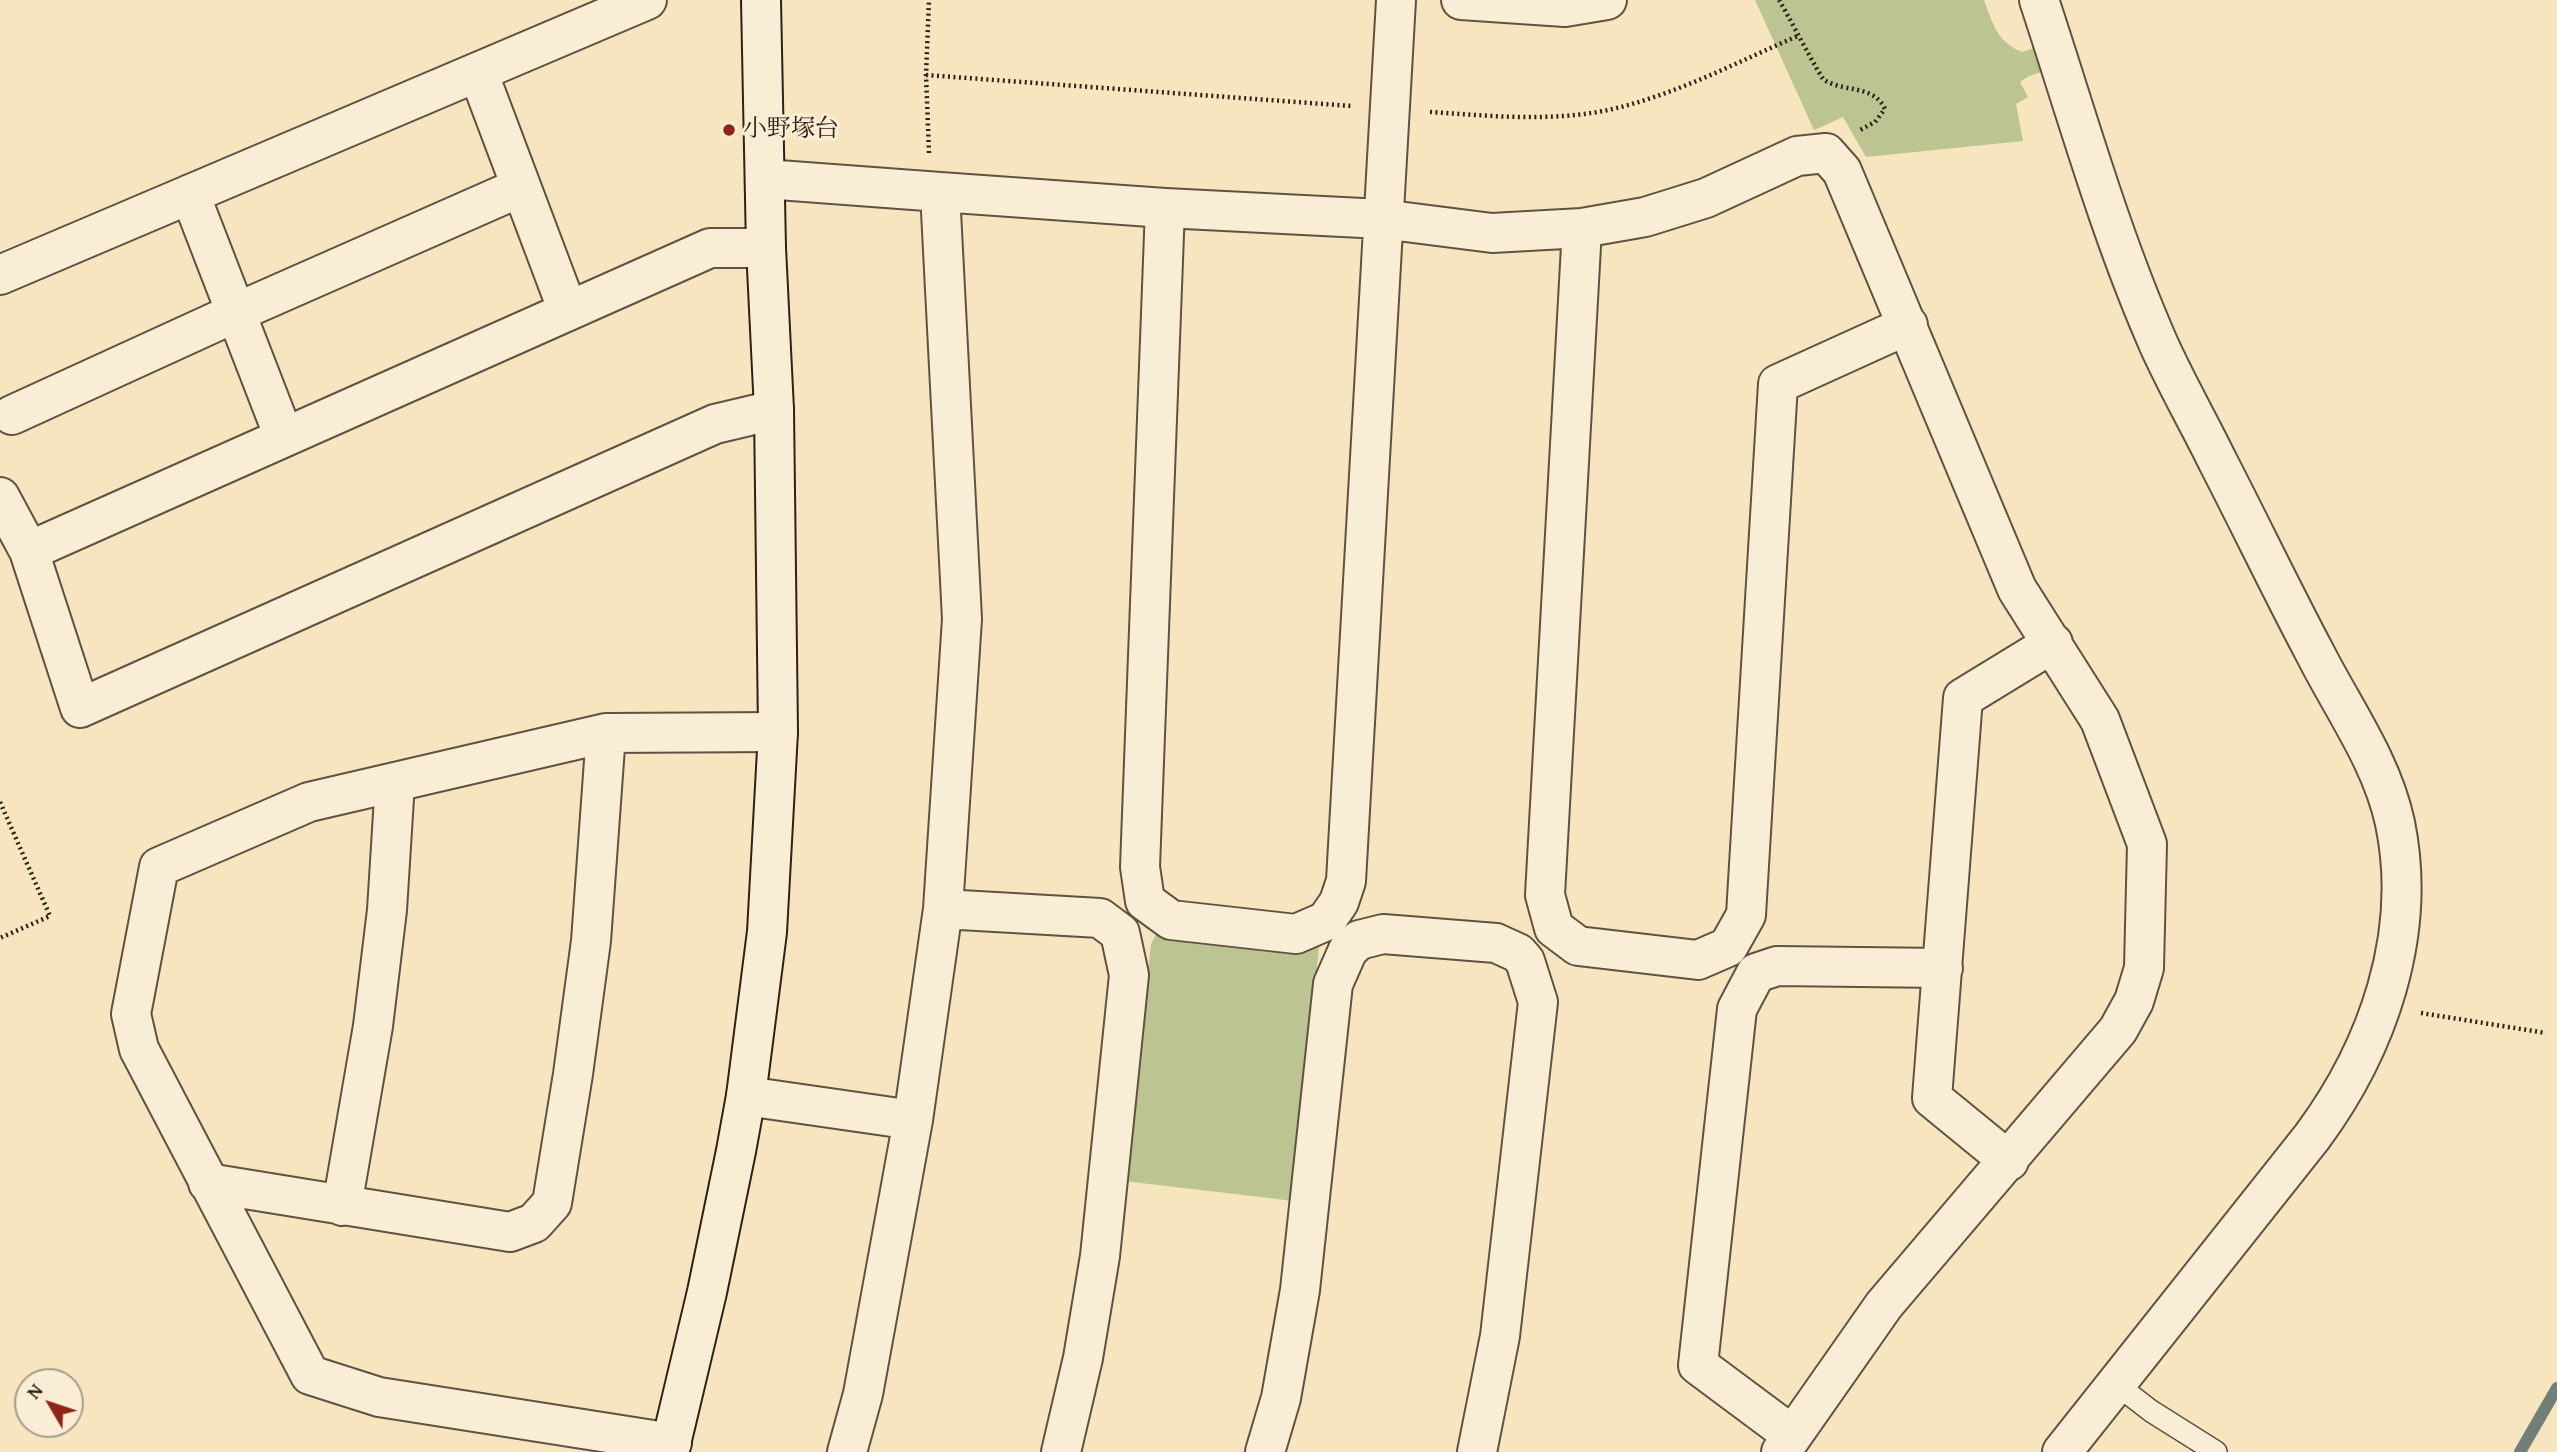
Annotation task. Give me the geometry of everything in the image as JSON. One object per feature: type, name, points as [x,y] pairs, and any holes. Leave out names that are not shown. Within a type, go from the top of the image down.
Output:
[{"type":"street","points":[[0,275],[647,0]]},
{"type":"street","points":[[761,0],[766,248],[774,410],[778,732],[767,932],[747,1096],[707,1292],[670,1448],[379,1398],[310,1375],[139,1049],[131,1014],[159,867],[309,802],[606,733],[778,732]]},
{"type":"street","points":[[1165,208],[1140,867],[1145,901],[1171,920],[1296,934],[1326,921],[1339,902],[1346,881],[1396,0]]},
{"type":"street","points":[[1461,0],[1565,7],[1607,0]]},
{"type":"street","points":[[2039,0],[2115,232],[2160,345],[2386,790],[2395,824],[2400,863],[2400,911],[2394,959],[2382,1007],[2367,1045],[2331,1111],[2062,1452]]},
{"type":"street","points":[[478,72],[568,312]]},
{"type":"street","points":[[765,179],[1165,208],[1382,219],[1492,233],[1582,229],[1645,217],[1694,202],[1797,156],[1826,153],[1842,171],[2017,589],[2100,720],[2147,844],[2144,968],[2134,1001],[2118,1030],[1884,1305],[1786,1444],[1698,1364],[1737,1009],[1756,973],[1777,966],[1942,968]]},
{"type":"street","points":[[12,415],[521,187]]},
{"type":"street","points":[[847,1452],[863,1394],[913,1120],[943,909],[962,620],[940,192]]},
{"type":"street","points":[[190,194],[284,437]]},
{"type":"street","points":[[1582,229],[1545,895],[1554,928],[1578,946],[1698,960],[1728,947],[1746,915],[1778,384],[1908,325]]},
{"type":"street","points":[[29,551],[710,248],[766,248]]},
{"type":"street","points":[[0,497],[29,551],[80,708],[715,424],[774,410]]},
{"type":"street","points":[[2009,1161],[1932,1098],[1963,698],[2053,643]]},
{"type":"street","points":[[208,1183],[510,1232],[534,1223],[552,1203],[591,941],[606,733]]},
{"type":"street","points":[[342,1206],[373,1026],[387,910],[396,782]]},
{"type":"street","points":[[943,909],[1100,918],[1120,933],[1129,975],[1100,1256],[1083,1358],[1061,1452]]},
{"type":"street","points":[[1265,1452],[1281,1398],[1300,1290],[1333,984],[1348,950],[1359,940],[1382,934],[1496,943],[1518,953],[1525,961],[1538,1002],[1500,1336],[1477,1452]]},
{"type":"street","points":[[747,1096],[913,1120]]},
{"type":"lane","points":[[2116,1384],[2151,1411],[2217,1452]]},
{"type":"path","points":[[929,0],[926,75],[929,167],[940,192]]},
{"type":"path","points":[[1779,0],[1800,34],[1821,79],[1840,87],[1872,93],[1880,99],[1885,109],[1875,122],[1826,153]]},
{"type":"path","points":[[0,802],[50,916],[0,938]]},
{"type":"path","points":[[2382,1007],[2546,1033]]},
{"type":"green space","points":[[1755,0],[1984,0],[2001,37],[2022,52],[2040,46],[2048,70],[2020,82],[2028,97],[2016,104],[2023,141],[1866,157],[1843,117],[1814,130]]},
{"type":"green space","points":[[1156,934],[1319,947],[1294,1201],[1124,1181],[1151,944]]},
{"type":"waterway","points":[[2520,1452],[2557,1388]]},
{"type":"place","name":"小野塚台","points":[[729,130]]}]
